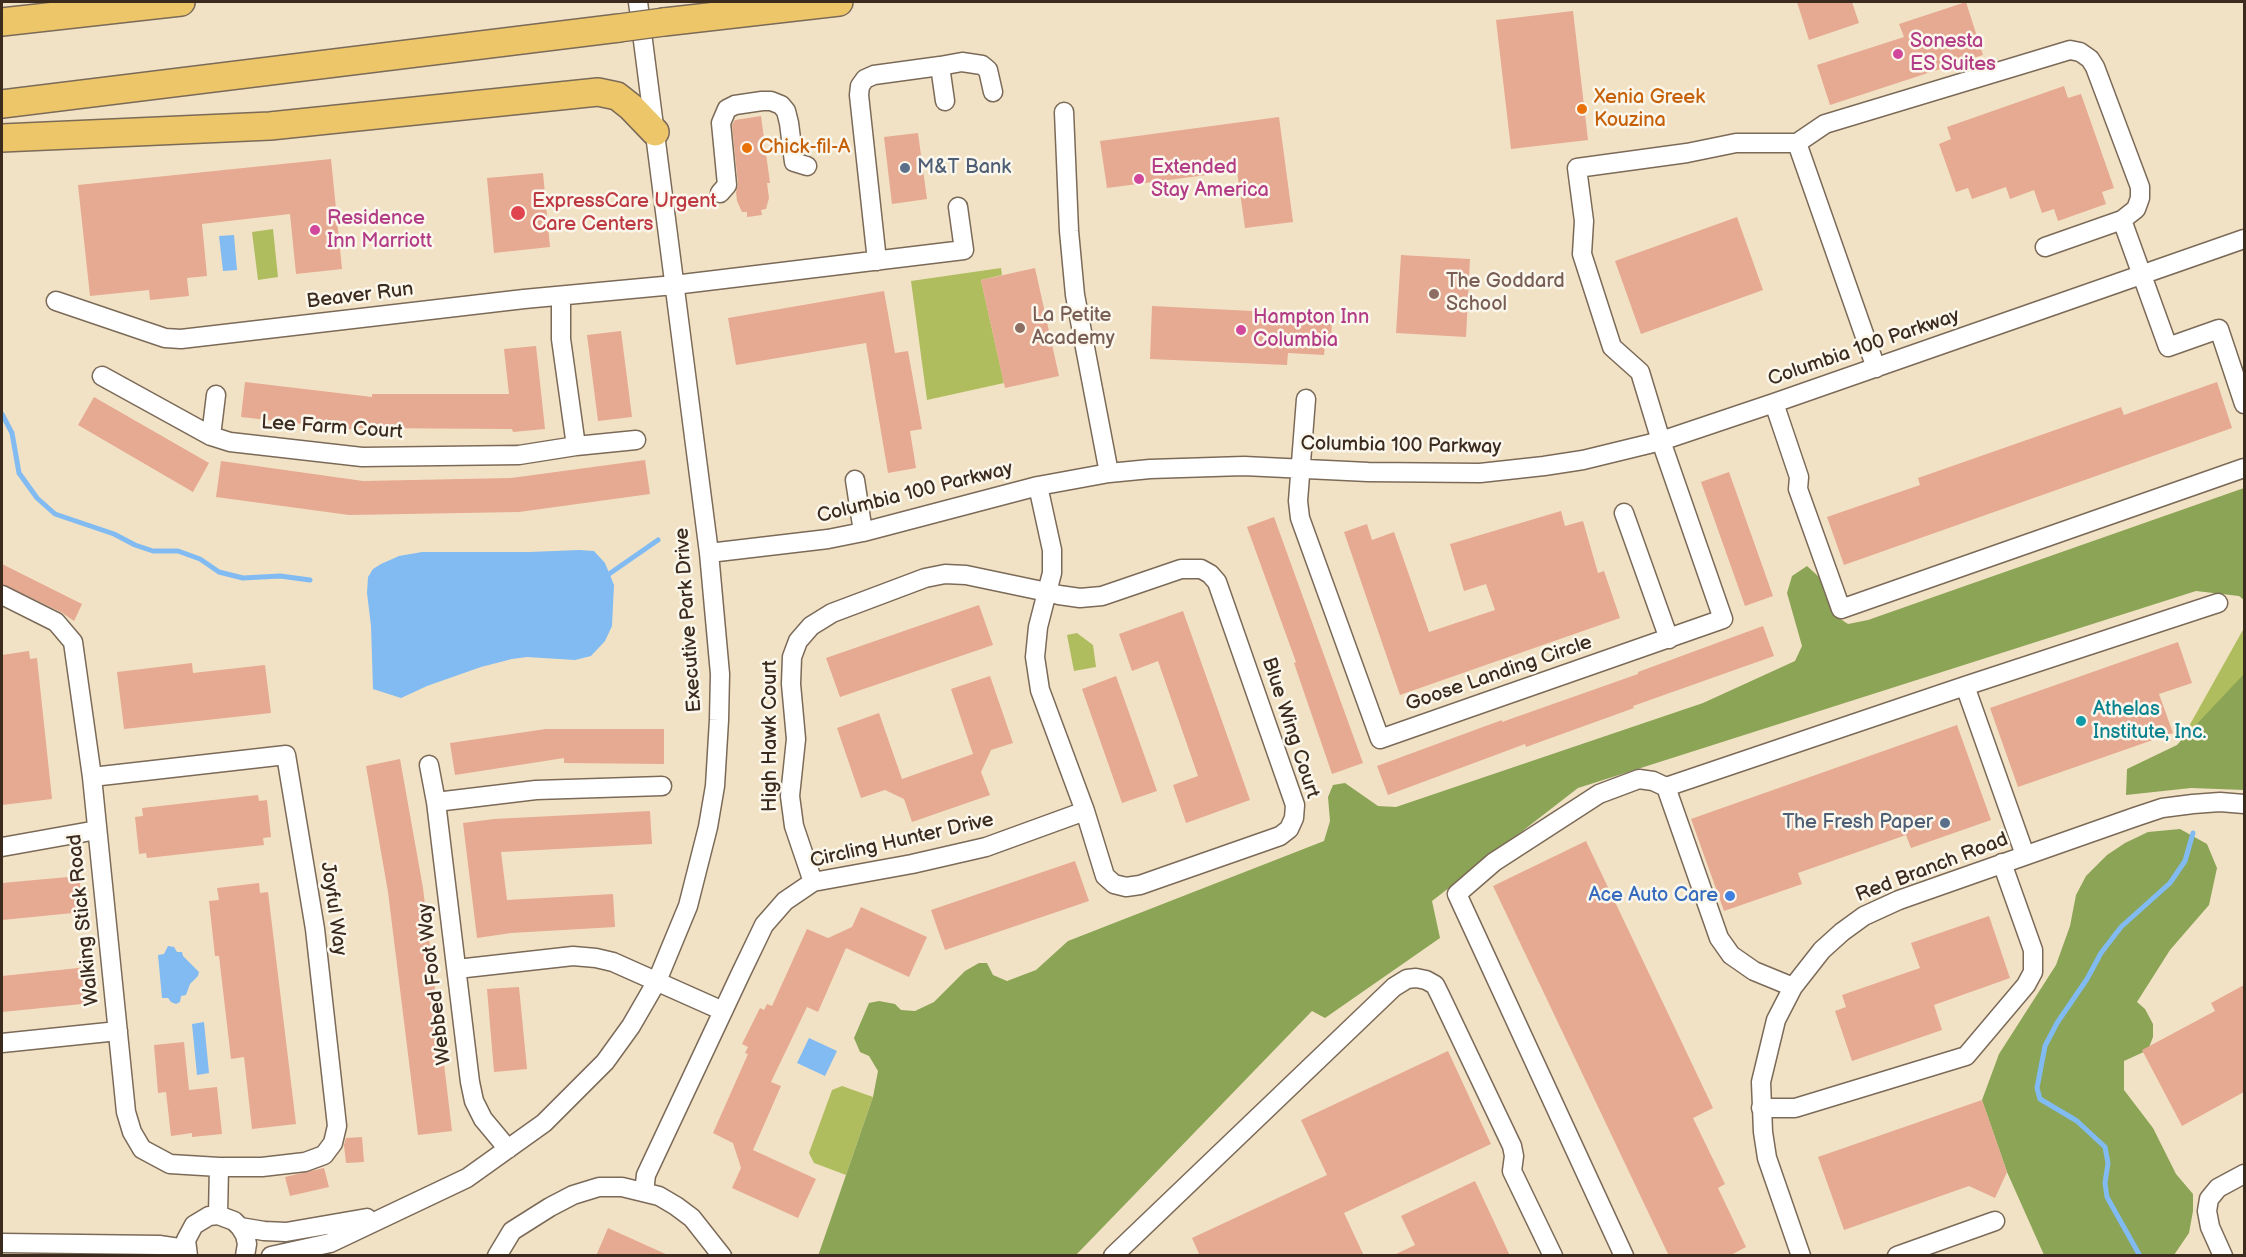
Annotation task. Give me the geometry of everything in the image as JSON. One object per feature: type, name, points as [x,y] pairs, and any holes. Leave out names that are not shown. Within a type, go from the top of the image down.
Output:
[{"type":"highway","points":[[2,22],[181,2]]},
{"type":"highway","points":[[2,104],[839,2]]},
{"type":"highway","points":[[2,138],[270,126],[598,92],[617,96],[631,106],[655,132]]},
{"type":"street","name":"Executive Park Drive","points":[[271,1256],[330,1243],[467,1178],[544,1123],[605,1062],[631,1026],[657,981],[688,906],[708,827],[715,786],[720,674],[709,553],[638,2]]},
{"type":"street","points":[[1661,441],[1640,372],[1612,347],[1582,254],[1584,221],[1577,168],[1687,153],[1736,143],[1797,143],[1825,124],[2070,50],[2090,59],[2096,67],[2140,187],[2140,198],[2136,209],[2122,220],[2045,247]]},
{"type":"street","points":[[877,261],[859,95],[860,86],[865,79],[874,75],[962,63],[982,65],[988,70],[993,92]]},
{"type":"street","points":[[940,66],[945,100]]},
{"type":"street","points":[[720,193],[727,184],[721,123],[727,110],[735,105],[762,100],[781,105],[786,111],[789,123],[794,162],[807,166]]},
{"type":"street","points":[[1064,112],[1069,231],[1075,295],[1109,474]]},
{"type":"street","points":[[1797,143],[1876,368]]},
{"type":"street","name":"Beaver Run","points":[[56,301],[165,338],[181,339],[524,299],[674,285],[964,250],[958,207]]},
{"type":"street","points":[[2122,220],[2168,347],[2219,329],[2244,404]]},
{"type":"street","name":"Columbia 100 Parkway","points":[[709,553],[766,548],[863,532],[1038,486],[1109,474],[1195,466],[1480,473],[1583,460],[1661,441],[2244,239]]},
{"type":"street","points":[[561,297],[561,339],[576,446]]},
{"type":"street","name":"Lee Farm Court","points":[[102,376],[211,436],[242,444],[362,457],[519,454],[636,440]]},
{"type":"street","points":[[211,436],[216,394]]},
{"type":"street","points":[[1301,468],[1306,399]]},
{"type":"street","points":[[1774,403],[1799,477],[1798,489],[1840,609],[2244,468]]},
{"type":"street","name":"Goose Landing Circle","points":[[1301,468],[1298,501],[1300,518],[1380,739],[1723,620],[1661,441]]},
{"type":"street","points":[[855,480],[863,532]]},
{"type":"street","name":"Blue Wing Court","points":[[1038,486],[1052,550],[1052,573],[1047,592],[1038,627],[1035,657],[1040,690],[1085,811],[1105,876],[1114,884],[1126,887],[1140,885],[1280,836],[1289,829],[1294,818],[1295,805],[1217,582],[1210,574],[1201,569],[1181,569],[1102,596],[1080,598],[1047,592]]},
{"type":"street","points":[[1624,513],[1669,639]]},
{"type":"street","name":"High Hawk Court","points":[[813,882],[794,826],[790,796],[796,740],[791,684],[792,657],[798,641],[811,626],[832,613],[925,578],[945,574],[966,575],[1047,592]]},
{"type":"street","name":"Walking Stick Road","points":[[2,595],[56,622],[73,642],[92,777],[126,1112],[132,1132],[142,1149],[170,1164],[219,1167]]},
{"type":"street","points":[[1624,1256],[1457,894],[1494,862],[1599,794],[1639,779],[1653,781],[1666,787],[2218,603]]},
{"type":"street","points":[[1965,686],[2025,855]]},
{"type":"street","name":"Joyful Way","points":[[92,777],[286,755],[315,929],[337,1126],[333,1143],[324,1155],[305,1162],[262,1167],[219,1167]]},
{"type":"street","name":"Webbed Foot Way","points":[[429,765],[436,802],[470,1083],[474,1101],[483,1119],[508,1149]]},
{"type":"street","points":[[436,802],[536,790],[662,786]]},
{"type":"street","points":[[1666,787],[1719,938],[1731,955],[1754,971],[1793,987]]},
{"type":"street","name":"Red Branch Road","points":[[1801,1256],[1767,1158],[1761,1108],[1761,1082],[1776,1020],[1793,987],[1822,950],[1864,916],[1899,900],[2025,855],[2162,808],[2220,802],[2244,804]]},
{"type":"street","name":"Circling Hunter Drive","points":[[644,1192],[646,1176],[764,925],[785,901],[813,882],[912,864],[986,847],[1085,811]]},
{"type":"street","points":[[2,847],[97,830]]},
{"type":"street","points":[[1761,1108],[1795,1108],[1966,1056],[2026,985],[2033,972],[2033,950],[2002,863]]},
{"type":"street","points":[[457,969],[573,956],[596,958],[613,962],[723,1011]]},
{"type":"street","points":[[1113,1256],[1394,987],[1407,979],[1416,978],[1435,985],[1440,995],[1512,1146],[1514,1156],[1512,1171],[1553,1256]]},
{"type":"street","points":[[2,1043],[118,1031]]},
{"type":"street","points":[[218,1215],[219,1167]]},
{"type":"street","points":[[2223,1256],[2210,1227],[2207,1211],[2209,1199],[2218,1188],[2244,1174]]},
{"type":"street","points":[[497,1256],[512,1231],[549,1207],[573,1195],[599,1187],[622,1187],[659,1196],[692,1218],[722,1256]]},
{"type":"street","name":"Executive Park Drive","points":[[240,1227],[286,1232],[395,1212]]},
{"type":"street","points":[[2,1243],[24,1249],[159,1245],[187,1252],[189,1232],[194,1225],[209,1216],[218,1215],[234,1221],[240,1227],[247,1244],[245,1256]]},
{"type":"street","points":[[1897,1256],[1995,1221]]},
{"type":"green space","points":[[273,229],[278,277],[258,280],[252,232]]},
{"type":"green space","points":[[1001,268],[1002,275],[981,280],[1004,383],[927,400],[911,281]]},
{"type":"green space","points":[[2244,488],[2244,600],[2239,596],[2196,591],[1578,788],[1432,901],[1440,938],[1325,1018],[1312,1011],[1076,1255],[818,1256],[873,1097],[878,1071],[869,1056],[860,1052],[854,1038],[869,1003],[879,1001],[895,1004],[901,1010],[915,1011],[934,1002],[965,971],[979,963],[987,963],[993,975],[1007,981],[1036,970],[1068,941],[1324,841],[1330,821],[1328,797],[1333,785],[1345,783],[1378,806],[1396,807],[1703,703],[1795,661],[1802,646],[1787,593],[1792,576],[1807,566],[1819,577],[1836,616],[1848,624],[1868,620]]},
{"type":"green space","points":[[2244,628],[2244,780],[2156,785]]},
{"type":"green space","points":[[1077,633],[1093,645],[1096,667],[1074,671],[1067,635]]},
{"type":"green space","points":[[2244,674],[2244,790],[2191,788],[2126,795],[2127,769],[2177,745]]},
{"type":"green space","points":[[2180,829],[2207,844],[2217,868],[2209,905],[2170,950],[2137,1002],[2145,1009],[2153,1024],[2153,1037],[2148,1050],[2124,1061],[2124,1090],[2153,1128],[2176,1174],[2193,1194],[2189,1233],[2174,1255],[2044,1255],[2007,1172],[1982,1100],[1999,1054],[2056,965],[2070,926],[2076,895],[2086,876],[2107,855],[2125,843],[2148,832]]},
{"type":"green space","points":[[842,1086],[873,1097],[846,1175],[814,1163],[809,1153],[832,1090]]},
{"type":"water","points":[[234,235],[237,270],[223,271],[219,236]]},
{"type":"water","points":[[594,551],[605,563],[614,585],[612,626],[605,641],[591,656],[575,660],[527,657],[512,659],[481,667],[401,698],[373,689],[371,626],[367,593],[368,577],[373,569],[399,556],[422,552]]},
{"type":"water","points":[[168,946],[174,947],[177,952],[182,952],[183,956],[199,972],[190,984],[186,995],[181,996],[180,1002],[176,1004],[168,998],[162,998],[158,955],[164,954]]},
{"type":"water","points":[[204,1022],[209,1073],[197,1075],[192,1024]]},
{"type":"water","points":[[809,1038],[837,1051],[825,1076],[797,1063]]},
{"type":"building","points":[[1797,2],[1852,2],[1859,23],[1809,40]]},
{"type":"building","name":"Sonesta ES Suites","points":[[1966,2],[1983,55],[1830,105],[1817,65],[1904,37],[1899,24]]},
{"type":"building","points":[[1573,11],[1588,140],[1511,149],[1496,20]]},
{"type":"building","points":[[2064,86],[2068,98],[2081,94],[2114,188],[2102,192],[2106,204],[2058,221],[2054,209],[2042,213],[2034,190],[2010,199],[2006,187],[1972,199],[1968,188],[1956,192],[1939,144],[1951,139],[1947,127]]},
{"type":"building","name":"Chick-fil-A","points":[[761,116],[770,183],[767,183],[769,198],[766,209],[761,210],[762,215],[747,217],[747,212],[742,212],[737,201],[738,184],[732,125],[735,120]]},
{"type":"building","name":"Extended Stay America","points":[[1279,117],[1293,222],[1245,228],[1237,171],[1107,188],[1100,141]]},
{"type":"building","name":"M&T Bank","points":[[918,133],[927,199],[892,204],[884,137]]},
{"type":"building","name":"Residence Inn Marriott","points":[[331,159],[342,269],[296,274],[290,214],[202,224],[207,276],[187,278],[189,296],[150,300],[149,290],[90,296],[78,185]]},
{"type":"building","name":"ExpressCare Urgent Care Centers","points":[[543,173],[550,247],[494,253],[487,178]]},
{"type":"building","points":[[1737,217],[1763,290],[1641,334],[1615,261]]},
{"type":"building","points":[[1401,255],[1470,259],[1466,337],[1396,333]]},
{"type":"building","name":"La Petite Academy","points":[[1035,268],[1059,376],[1005,388],[981,280]]},
{"type":"building","points":[[884,291],[895,353],[908,351],[922,429],[910,431],[916,468],[888,473],[866,343],[736,365],[728,318]]},
{"type":"building","name":"Hampton Inn Columbia","points":[[1152,306],[1332,315],[1331,346],[1325,345],[1324,355],[1288,353],[1287,365],[1150,359]]},
{"type":"building","points":[[621,331],[632,417],[598,421],[587,335]]},
{"type":"building","points":[[536,346],[545,429],[513,432],[512,429],[357,428],[357,430],[241,417],[245,382],[372,397],[372,394],[509,394],[504,349]]},
{"type":"building","points":[[2217,382],[2232,428],[1844,565],[1827,517],[1920,485],[1918,478],[2121,407],[2124,415]]},
{"type":"building","points":[[94,397],[209,463],[193,492],[78,425]]},
{"type":"building","points":[[645,460],[650,494],[519,512],[349,515],[216,497],[221,461],[363,481],[511,478]]},
{"type":"building","points":[[1729,472],[1773,596],[1745,606],[1701,482]]},
{"type":"building","points":[[1561,511],[1565,526],[1583,521],[1598,573],[1604,571],[1620,618],[1400,695],[1344,532],[1367,524],[1372,540],[1394,532],[1429,632],[1495,610],[1486,584],[1464,591],[1450,544]]},
{"type":"building","points":[[1274,517],[1363,763],[1332,774],[1294,663],[1296,662],[1247,527]]},
{"type":"building","points":[[2,564],[82,604],[74,621],[61,612],[2,584]]},
{"type":"building","points":[[979,605],[993,645],[840,697],[826,658]]},
{"type":"building","points":[[1183,611],[1250,800],[1186,823],[1173,785],[1198,776],[1158,661],[1132,671],[1119,634]]},
{"type":"building","points":[[1763,626],[1774,656],[1388,795],[1377,766],[1502,720],[1502,722],[1638,674],[1638,672]]},
{"type":"building","name":"Athelas Institute, Inc.","points":[[2178,642],[2192,683],[2159,694],[2173,733],[2018,787],[1990,708]]},
{"type":"building","points":[[29,651],[30,659],[37,658],[52,799],[2,805],[2,655]]},
{"type":"building","points":[[192,663],[193,673],[265,665],[271,713],[124,729],[117,672]]},
{"type":"building","points":[[990,676],[1013,743],[991,750],[981,772],[990,795],[912,822],[904,799],[885,790],[861,798],[837,728],[879,713],[902,779],[973,754],[951,689]]},
{"type":"building","points":[[1116,676],[1157,791],[1122,803],[1082,689]]},
{"type":"building","points":[[1957,725],[1991,820],[1911,848],[1906,835],[1798,873],[1802,884],[1724,911],[1691,819]]},
{"type":"building","points":[[546,729],[664,729],[664,764],[564,763],[564,758],[455,775],[450,743]]},
{"type":"building","points":[[400,759],[423,888],[452,1131],[418,1135],[388,892],[366,766]]},
{"type":"building","points":[[258,795],[259,801],[267,800],[271,837],[263,838],[264,845],[147,858],[146,853],[139,854],[135,817],[143,816],[142,808]]},
{"type":"building","points":[[650,811],[652,844],[501,852],[507,900],[613,894],[615,927],[511,933],[477,938],[463,823],[494,819]]},
{"type":"building","points":[[1586,841],[1713,1108],[1693,1118],[1725,1184],[1718,1188],[1746,1247],[1729,1256],[1669,1256],[1493,886]]},
{"type":"building","points":[[1075,861],[1089,901],[945,950],[931,910]]},
{"type":"building","points":[[79,876],[83,912],[2,920],[2,883]]},
{"type":"building","points":[[259,883],[260,893],[268,892],[296,1124],[252,1129],[244,1057],[231,1059],[219,956],[215,956],[209,901],[219,900],[217,888]]},
{"type":"building","points":[[861,907],[927,937],[909,977],[846,948],[818,1012],[807,1007],[771,1082],[781,1086],[753,1150],[816,1179],[798,1218],[732,1188],[741,1168],[733,1143],[713,1133],[748,1054],[745,1053],[748,1047],[742,1044],[760,1008],[764,1010],[767,1004],[772,1006],[807,929],[828,938],[852,927]]},
{"type":"building","points":[[1989,916],[2010,978],[1934,1005],[1942,1030],[1852,1061],[1835,1011],[1846,1007],[1842,995],[1920,968],[1911,943]]},
{"type":"building","points":[[88,967],[92,1003],[2,1012],[2,976]]},
{"type":"building","points":[[2244,985],[2244,1092],[2182,1126],[2142,1050],[2215,1011],[2211,1003]]},
{"type":"building","points":[[519,987],[527,1069],[494,1072],[487,989]]},
{"type":"building","points":[[184,1042],[189,1090],[217,1087],[222,1134],[192,1137],[192,1133],[171,1136],[166,1092],[158,1093],[154,1045]]},
{"type":"building","points":[[1448,1051],[1491,1144],[1344,1213],[1364,1256],[1200,1256],[1192,1238],[1327,1175],[1301,1120]]},
{"type":"building","points":[[1982,1100],[2007,1172],[1995,1198],[1969,1186],[1844,1230],[1818,1157]]},
{"type":"building","points":[[362,1137],[364,1162],[346,1163],[344,1145],[346,1138]]},
{"type":"building","points":[[324,1168],[329,1187],[290,1196],[285,1177]]},
{"type":"building","points":[[1475,1181],[1510,1256],[1392,1256],[1415,1245],[1401,1216]]},
{"type":"building","points":[[608,1228],[670,1256],[596,1256]]},
{"type":"waterway","points":[[2,414],[12,433],[19,473],[37,498],[55,514],[114,534],[153,551],[178,551],[200,559],[219,572],[243,578],[280,576],[310,580]]},
{"type":"waterway","points":[[609,574],[658,540]]},
{"type":"waterway","points":[[2140,1256],[2107,1197],[2105,1183],[2108,1163],[2105,1147],[2077,1121],[2040,1099],[2037,1088],[2045,1046],[2057,1023],[2087,979],[2101,953],[2121,927],[2170,883],[2185,861],[2193,833]]},
{"type":"place","name":"Sonesta ES Suites","points":[[1898,54]]},
{"type":"place","name":"Xenia Greek Kouzina","points":[[1582,109]]},
{"type":"place","name":"Chick-fil-A","points":[[747,148]]},
{"type":"place","name":"M&T Bank","points":[[905,168]]},
{"type":"place","name":"Extended Stay America","points":[[1139,179]]},
{"type":"place","name":"ExpressCare Urgent Care Centers","points":[[518,213]]},
{"type":"place","name":"Residence Inn Marriott","points":[[315,230]]},
{"type":"place","name":"The Goddard School","points":[[1434,294]]},
{"type":"place","name":"La Petite Academy","points":[[1020,328]]},
{"type":"place","name":"Hampton Inn Columbia","points":[[1241,330]]},
{"type":"place","name":"Athelas Institute, Inc.","points":[[2081,721]]},
{"type":"place","name":"The Fresh Paper","points":[[1945,823]]},
{"type":"place","name":"Ace Auto Care","points":[[1730,896]]}]
